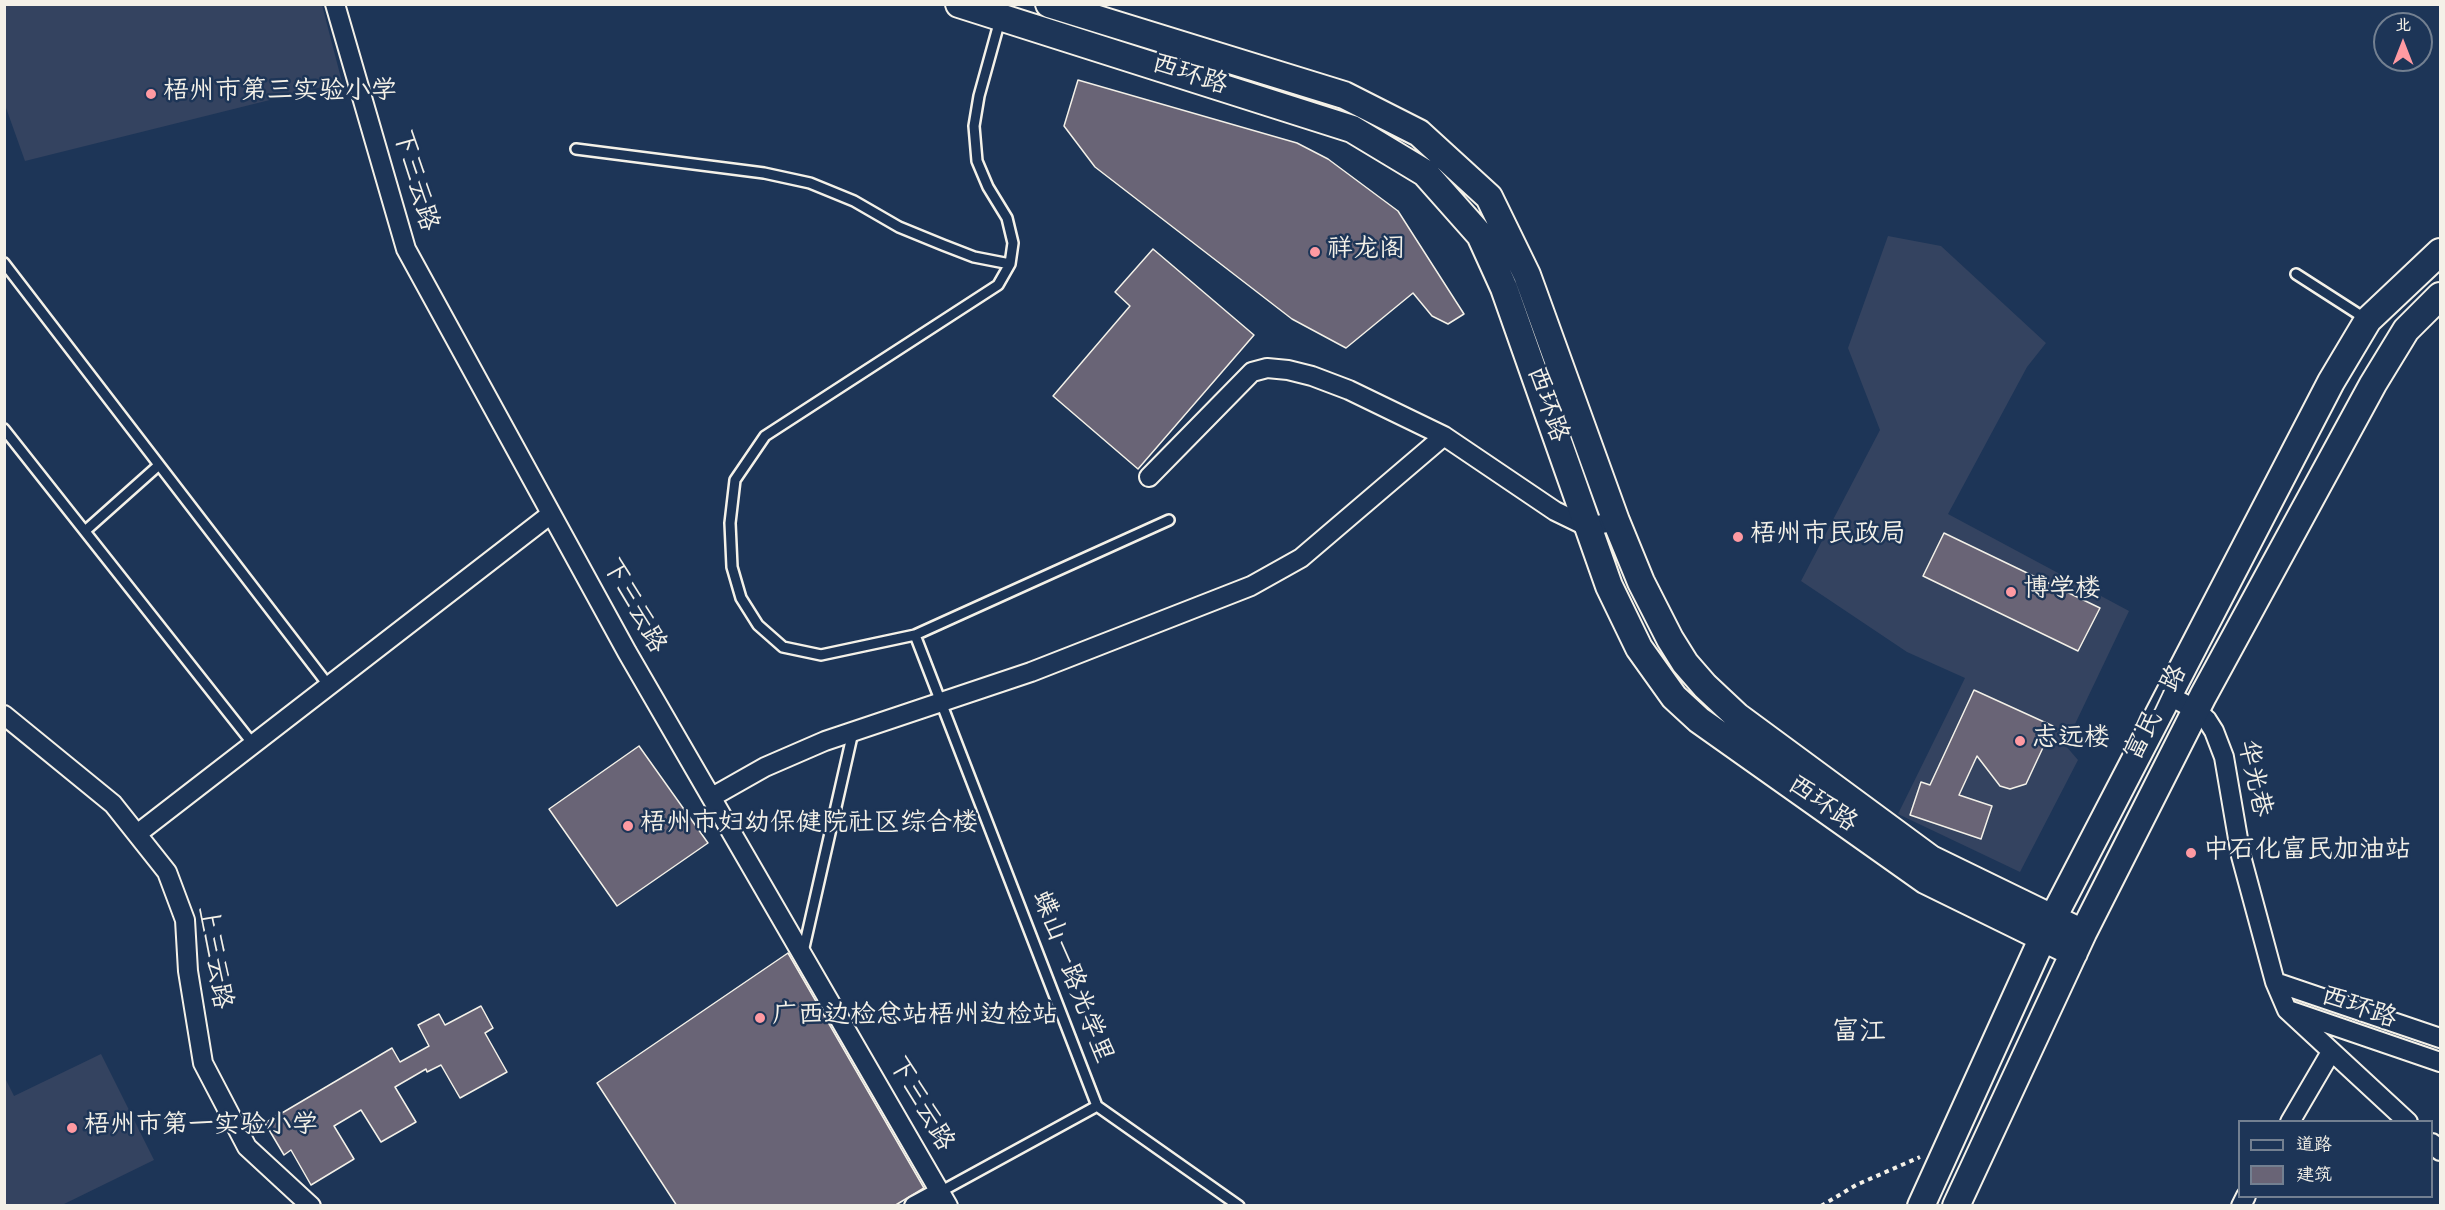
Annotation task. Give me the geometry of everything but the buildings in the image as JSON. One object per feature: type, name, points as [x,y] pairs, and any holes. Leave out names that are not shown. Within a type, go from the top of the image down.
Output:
[{"type":"main road","name":"西环路","points":[[959,4],[1352,129],[1425,173],[1480,235],[1504,288],[1609,586],[1639,648],[1674,697],[1699,720],[1925,880],[2048,928]]},
{"type":"main road","name":"西环路","points":[[1049,4],[1344,95],[1419,133],[1489,197],[1527,275],[1616,521],[1641,582],[1685,663],[1705,686],[1737,716],[1931,859],[2048,928]]},
{"type":"main road","name":"富民一路","points":[[1921,1206],[2048,928],[2331,382],[2368,320],[2440,252]]},
{"type":"main road","name":"富民一路","points":[[1956,1206],[2079,943],[2196,710],[2373,384],[2406,330],[2439,300]]},
{"type":"main road","points":[[2048,928],[2079,943]]},
{"type":"street","name":"下三云路","points":[[335,4],[406,249],[627,652],[944,1199]]},
{"type":"street","points":[[1149,477],[1252,372],[1267,368],[1312,376],[1349,390],[1444,436],[1555,511],[1588,527],[1616,521]]},
{"type":"street","points":[[712,798],[765,767],[825,741],[1031,672],[1251,586],[1301,558],[1444,436]]},
{"type":"street","points":[[137,834],[551,514]]},
{"type":"street","name":"华光巷","points":[[2168,695],[2196,710],[2214,731],[2224,757],[2241,856],[2275,982],[2287,1010],[2406,1120]]},
{"type":"street","name":"上三云路","points":[[4,715],[112,804],[166,872],[185,920],[188,971],[203,1063],[247,1148],[311,1206]]},
{"type":"street","name":"西环路","points":[[2275,982],[2440,1038]]},
{"type":"street","name":"西环路","points":[[2287,1010],[2440,1062]]},
{"type":"street","points":[[2291,1120],[2331,1052]]},
{"type":"street","points":[[914,1206],[944,1199]]},
{"type":"lane","points":[[1001,18],[979,96],[974,126],[977,161],[988,187],[1008,218],[1012,243],[1010,264],[998,285],[765,436],[735,480],[730,523],[732,567],[741,598],[758,625],[783,647],[821,655],[915,635],[1169,520]]},
{"type":"lane","points":[[576,149],[764,173],[810,183],[854,201],[899,227],[953,249],[974,257],[1010,264]]},
{"type":"lane","points":[[4,263],[328,686]]},
{"type":"lane","points":[[2296,274],[2368,320]]},
{"type":"lane","points":[[4,429],[253,744]]},
{"type":"lane","points":[[85,531],[159,465]]},
{"type":"lane","name":"蝶山一路光学里","points":[[915,635],[1097,1106],[1239,1206]]},
{"type":"lane","points":[[802,954],[853,732]]},
{"type":"lane","points":[[944,1199],[1097,1106]]},
{"type":"path","points":[[1821,1206],[1856,1185],[1948,1146]]},
{"type":"shaded area","name":"梧州市第三实验小学","points":[[5,4],[322,5],[342,82],[25,161],[5,105]]},
{"type":"shaded area","points":[[1888,236],[1941,246],[2046,343],[2027,367],[1948,514],[2129,611],[2065,745],[2078,760],[2020,872],[1898,814],[1965,678],[1907,652],[1801,581],[1880,430],[1848,348]]},
{"type":"shaded area","name":"梧州市第一实验小学","points":[[101,1054],[154,1160],[62,1205],[5,1205],[5,1078],[14,1096]]},
{"type":"place","name":"梧州市第三实验小学","points":[[151,94]]},
{"type":"place","name":"祥龙阁","points":[[1315,252]]},
{"type":"place","name":"梧州市民政局","points":[[1738,537]]},
{"type":"place","name":"博学楼","points":[[2011,592]]},
{"type":"place","name":"志远楼","points":[[2020,741]]},
{"type":"place","name":"梧州市妇幼保健院社区综合楼","points":[[628,826]]},
{"type":"place","name":"中石化富民加油站","points":[[2191,853]]},
{"type":"place","name":"广西边检总站梧州边检站","points":[[760,1018]]},
{"type":"place","name":"梧州市第一实验小学","points":[[72,1128]]},
{"type":"district","name":"富江","points":[[1859,1035]]}]
